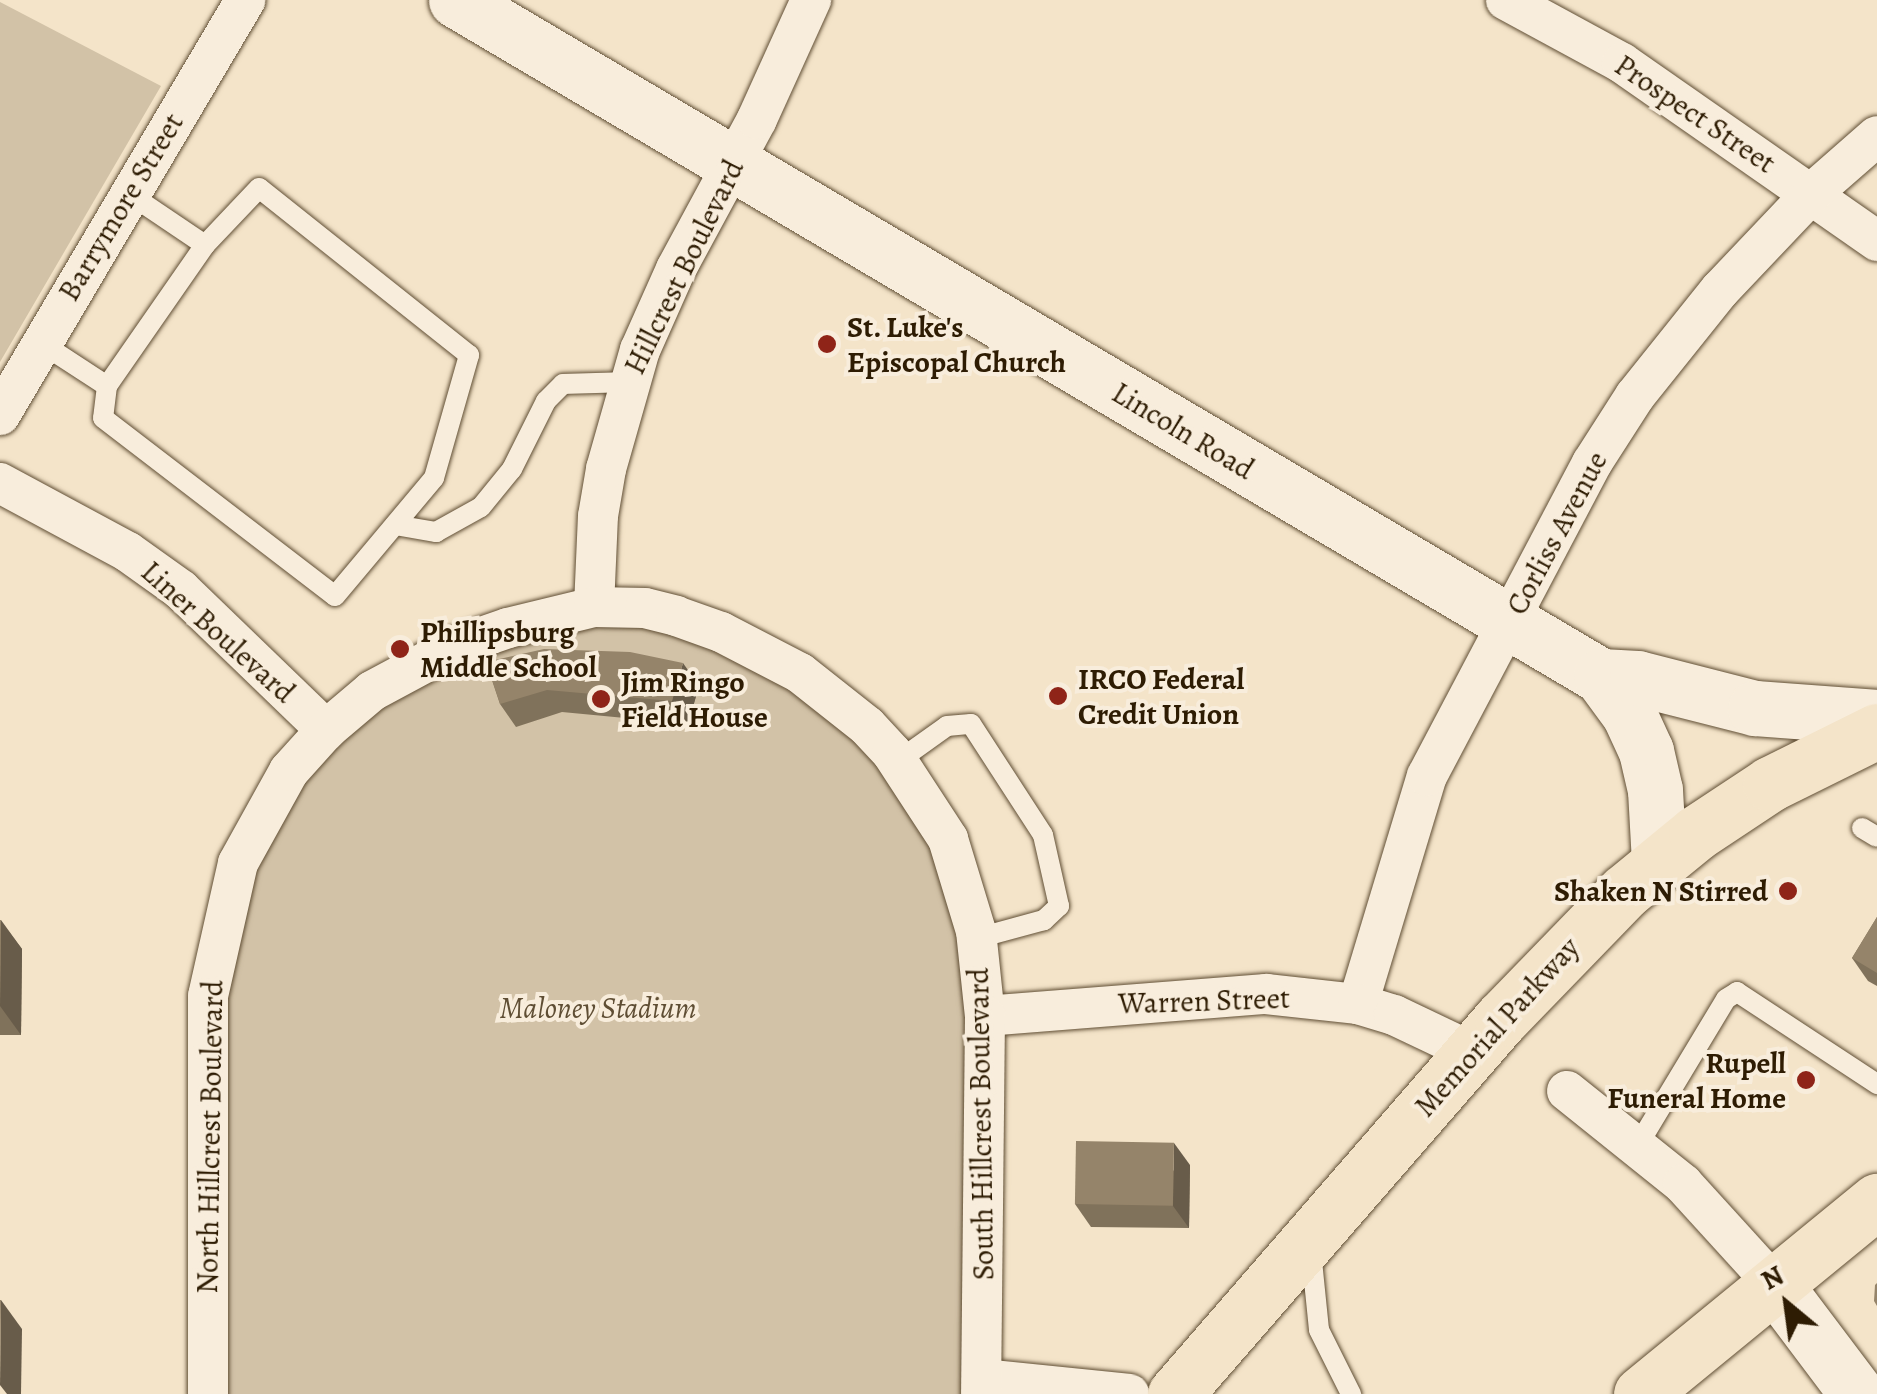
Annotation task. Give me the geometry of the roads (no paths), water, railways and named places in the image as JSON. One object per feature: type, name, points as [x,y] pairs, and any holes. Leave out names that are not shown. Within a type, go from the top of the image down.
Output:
[{"type":"highway","name":"Memorial Parkway","points":[[1176,1394],[1472,1052],[1592,922],[1660,861],[1770,784],[1877,731]]},
{"type":"highway","points":[[1641,1394],[1877,1201]]},
{"type":"main road","name":"Lincoln Road","points":[[456,0],[1601,676],[1629,714],[1646,751],[1655,790],[1660,861]]},
{"type":"main road","name":"Lincoln Road","points":[[1601,676],[1637,678],[1755,708],[1877,717]]},
{"type":"main road","points":[[1775,1285],[1857,1394]]},
{"type":"street","name":"Barrymore Street","points":[[0,415],[128,193],[246,0]]},
{"type":"street","name":"Hillcrest Boulevard","points":[[594,607],[598,516],[613,435],[629,382],[676,270],[732,165],[811,0]]},
{"type":"street","name":"Prospect Street","points":[[1506,0],[1622,63],[1877,241]]},
{"type":"street","name":"Corliss Avenue","points":[[1358,1004],[1427,776],[1592,463],[1635,396],[1720,290],[1812,194],[1877,136]]},
{"type":"street","name":"Liner Boulevard","points":[[0,483],[114,544],[181,590],[326,730]]},
{"type":"street","name":"North Hillcrest Boulevard","points":[[208,1394],[208,996],[238,863],[260,817],[289,771],[326,730],[372,691],[414,665],[508,628],[594,607]]},
{"type":"street","name":"South Hillcrest Boulevard","points":[[594,607],[645,608],[676,616],[762,651],[833,696],[898,761],[948,839],[978,938],[985,1016],[981,1386],[1129,1394]]},
{"type":"street","name":"Warren Street","points":[[985,1016],[1221,994],[1266,994],[1358,1004],[1437,1032],[1472,1052]]},
{"type":"street","points":[[1567,1091],[1683,1184],[1775,1285]]},
{"type":"lane","points":[[259,188],[470,355],[434,478],[335,596],[103,418],[106,386],[205,245],[259,188]]},
{"type":"lane","points":[[128,193],[205,245]]},
{"type":"lane","points":[[41,343],[106,386]]},
{"type":"lane","points":[[394,524],[436,532],[482,507],[512,468],[546,401],[563,384],[629,382]]},
{"type":"lane","points":[[898,761],[947,726],[971,724],[1043,836],[1059,906],[1044,920],[978,938]]},
{"type":"lane","points":[[1638,1145],[1726,999],[1738,992],[1877,1084]]},
{"type":"lane","points":[[1311,1239],[1319,1330],[1351,1394]]},
{"type":"place","name":"St. Luke's Episcopal Church","points":[[827,344]]},
{"type":"place","name":"Phillipsburg Middle School","points":[[400,649]]},
{"type":"place","name":"IRCO Federal Credit Union","points":[[1058,696]]},
{"type":"place","name":"Jim Ringo Field House","points":[[601,699]]},
{"type":"place","name":"Shaken N Stirred","points":[[1788,891]]},
{"type":"place","name":"Rupell Funeral Home","points":[[1806,1080]]},
{"type":"park label","name":"Maloney Stadium","points":[[598,1008]]}]
